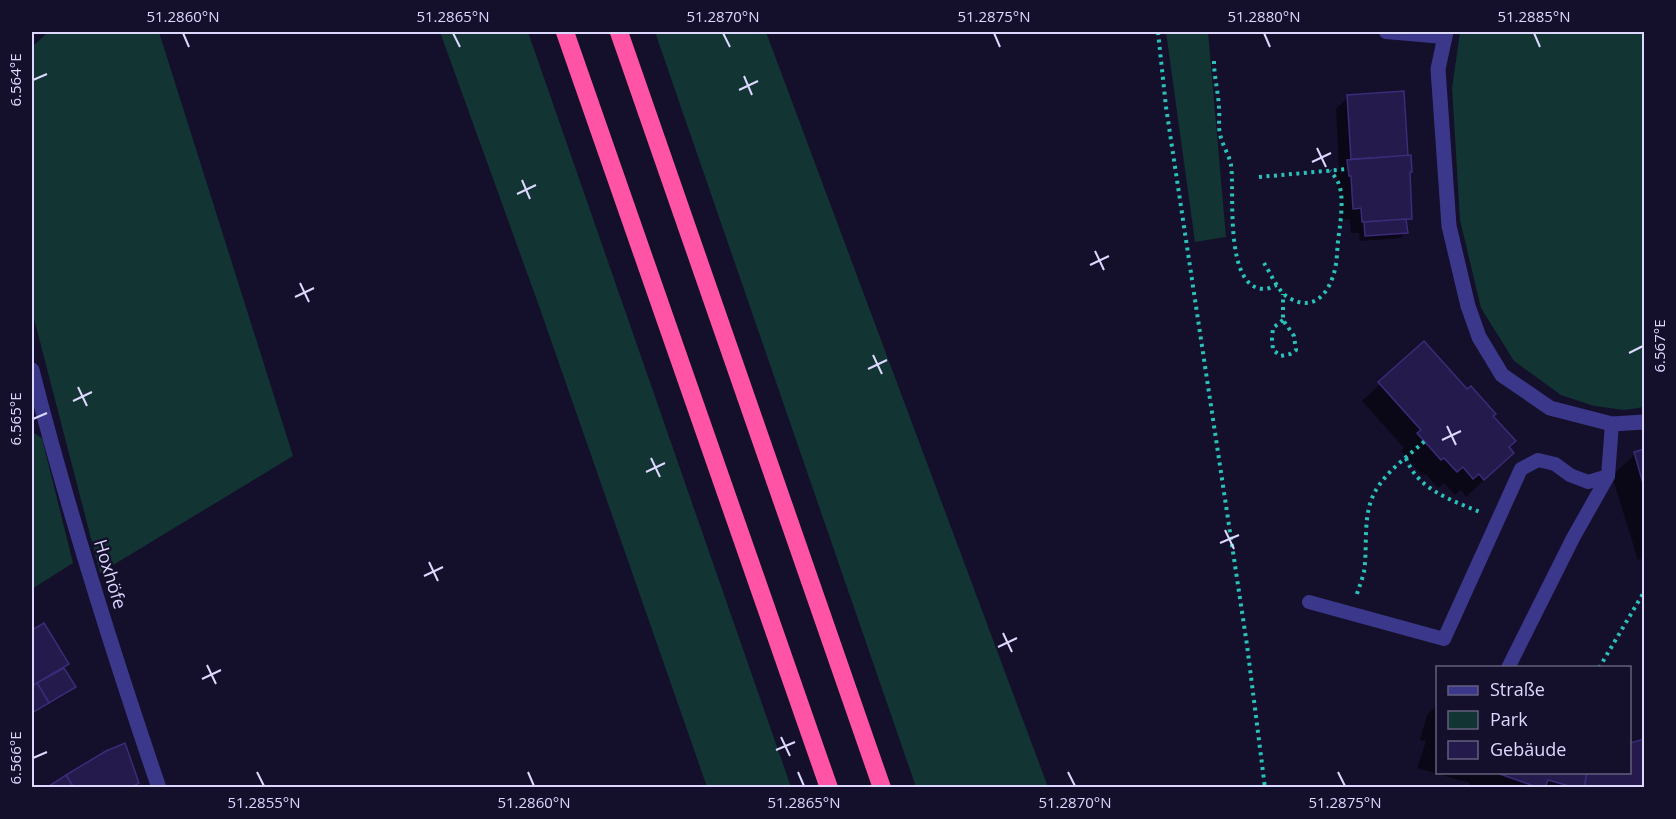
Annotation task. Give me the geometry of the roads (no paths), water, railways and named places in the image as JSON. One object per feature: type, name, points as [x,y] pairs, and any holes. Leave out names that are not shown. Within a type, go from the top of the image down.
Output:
[{"type":"highway","points":[[565,32],[829,788]]},
{"type":"highway","points":[[619,32],[882,788]]},
{"type":"street","points":[[1445,34],[1438,69],[1449,226],[1468,306],[1479,337],[1502,375],[1550,408],[1612,424],[1644,422]]},
{"type":"street","name":"Hoxhöfe","points":[[32,370],[115,656],[159,788]]},
{"type":"lane","points":[[1386,32],[1445,34]]},
{"type":"lane","points":[[1509,666],[1573,538],[1608,476],[1612,424]]},
{"type":"lane","points":[[1309,602],[1444,639],[1521,469],[1538,460],[1555,464],[1570,475],[1588,482],[1608,476]]}]
